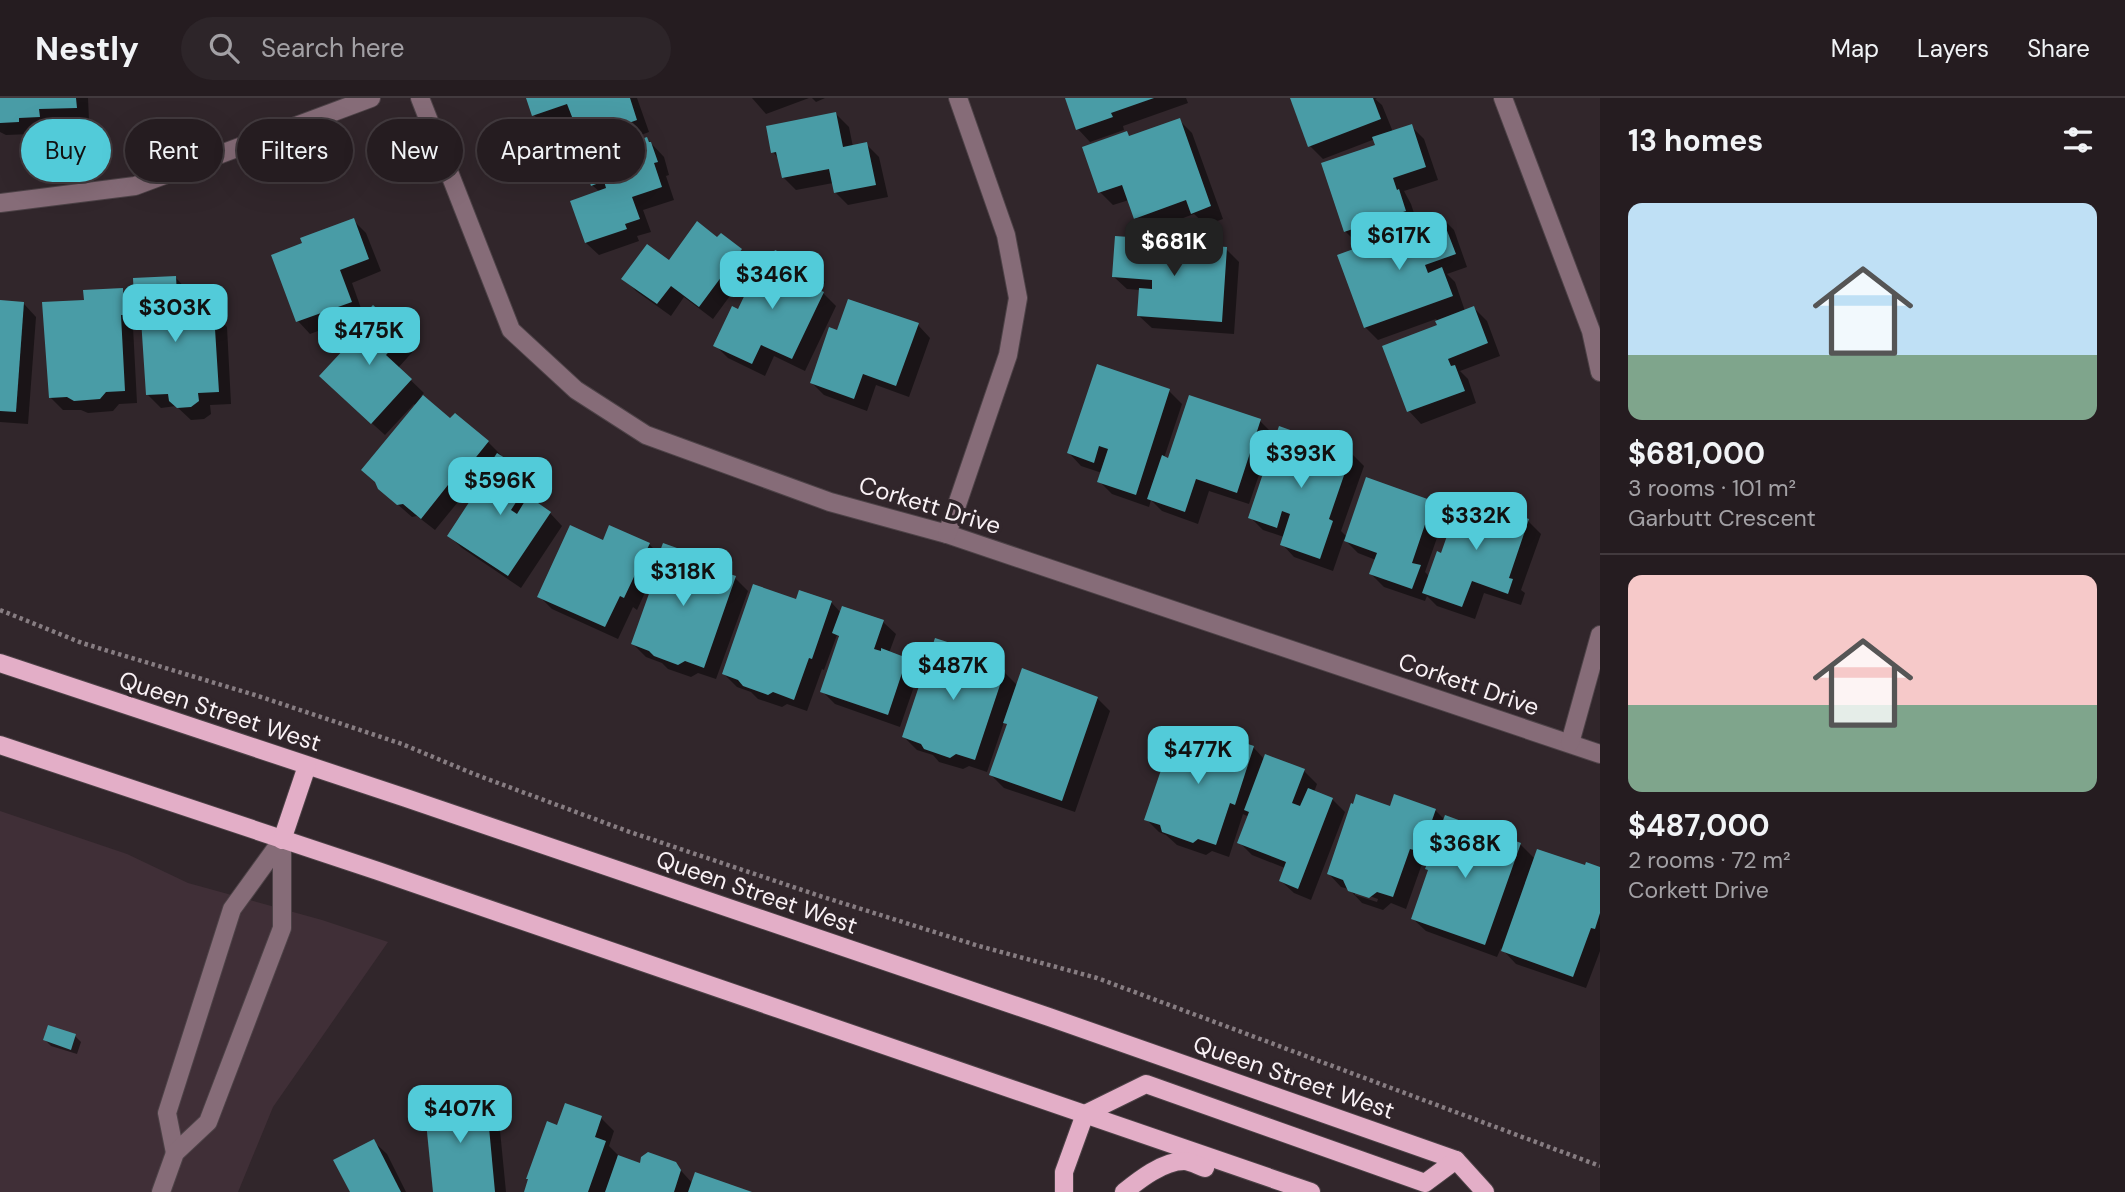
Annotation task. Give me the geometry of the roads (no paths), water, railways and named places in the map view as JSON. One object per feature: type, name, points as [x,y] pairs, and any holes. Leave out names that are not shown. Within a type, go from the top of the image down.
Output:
[{"type":"main road","name":"Queen Street West","points":[[0,663],[1048,1017],[1456,1160],[1485,1192]]},
{"type":"main road","points":[[0,745],[378,870],[1311,1192]]},
{"type":"main road","points":[[282,839],[307,766]]},
{"type":"main road","points":[[1064,1192],[1063,1171],[1085,1114],[1146,1084],[1425,1183],[1456,1160]]},
{"type":"main road","points":[[1124,1192],[1143,1176],[1164,1166],[1184,1161],[1274,1192]]},
{"type":"street","points":[[0,203],[135,186],[371,98]]},
{"type":"street","name":"Corkett Drive","points":[[420,98],[511,330],[576,390],[646,435],[830,502],[947,534],[1600,754]]},
{"type":"street","points":[[947,534],[1008,355],[1018,298],[1006,235],[958,98]]},
{"type":"street","points":[[1503,98],[1591,331],[1600,372]]},
{"type":"street","points":[[1570,743],[1600,635]]},
{"type":"street","points":[[175,1153],[167,1113],[232,909],[282,839]]},
{"type":"street","points":[[161,1192],[175,1153],[208,1122],[282,928],[282,839]]}]
